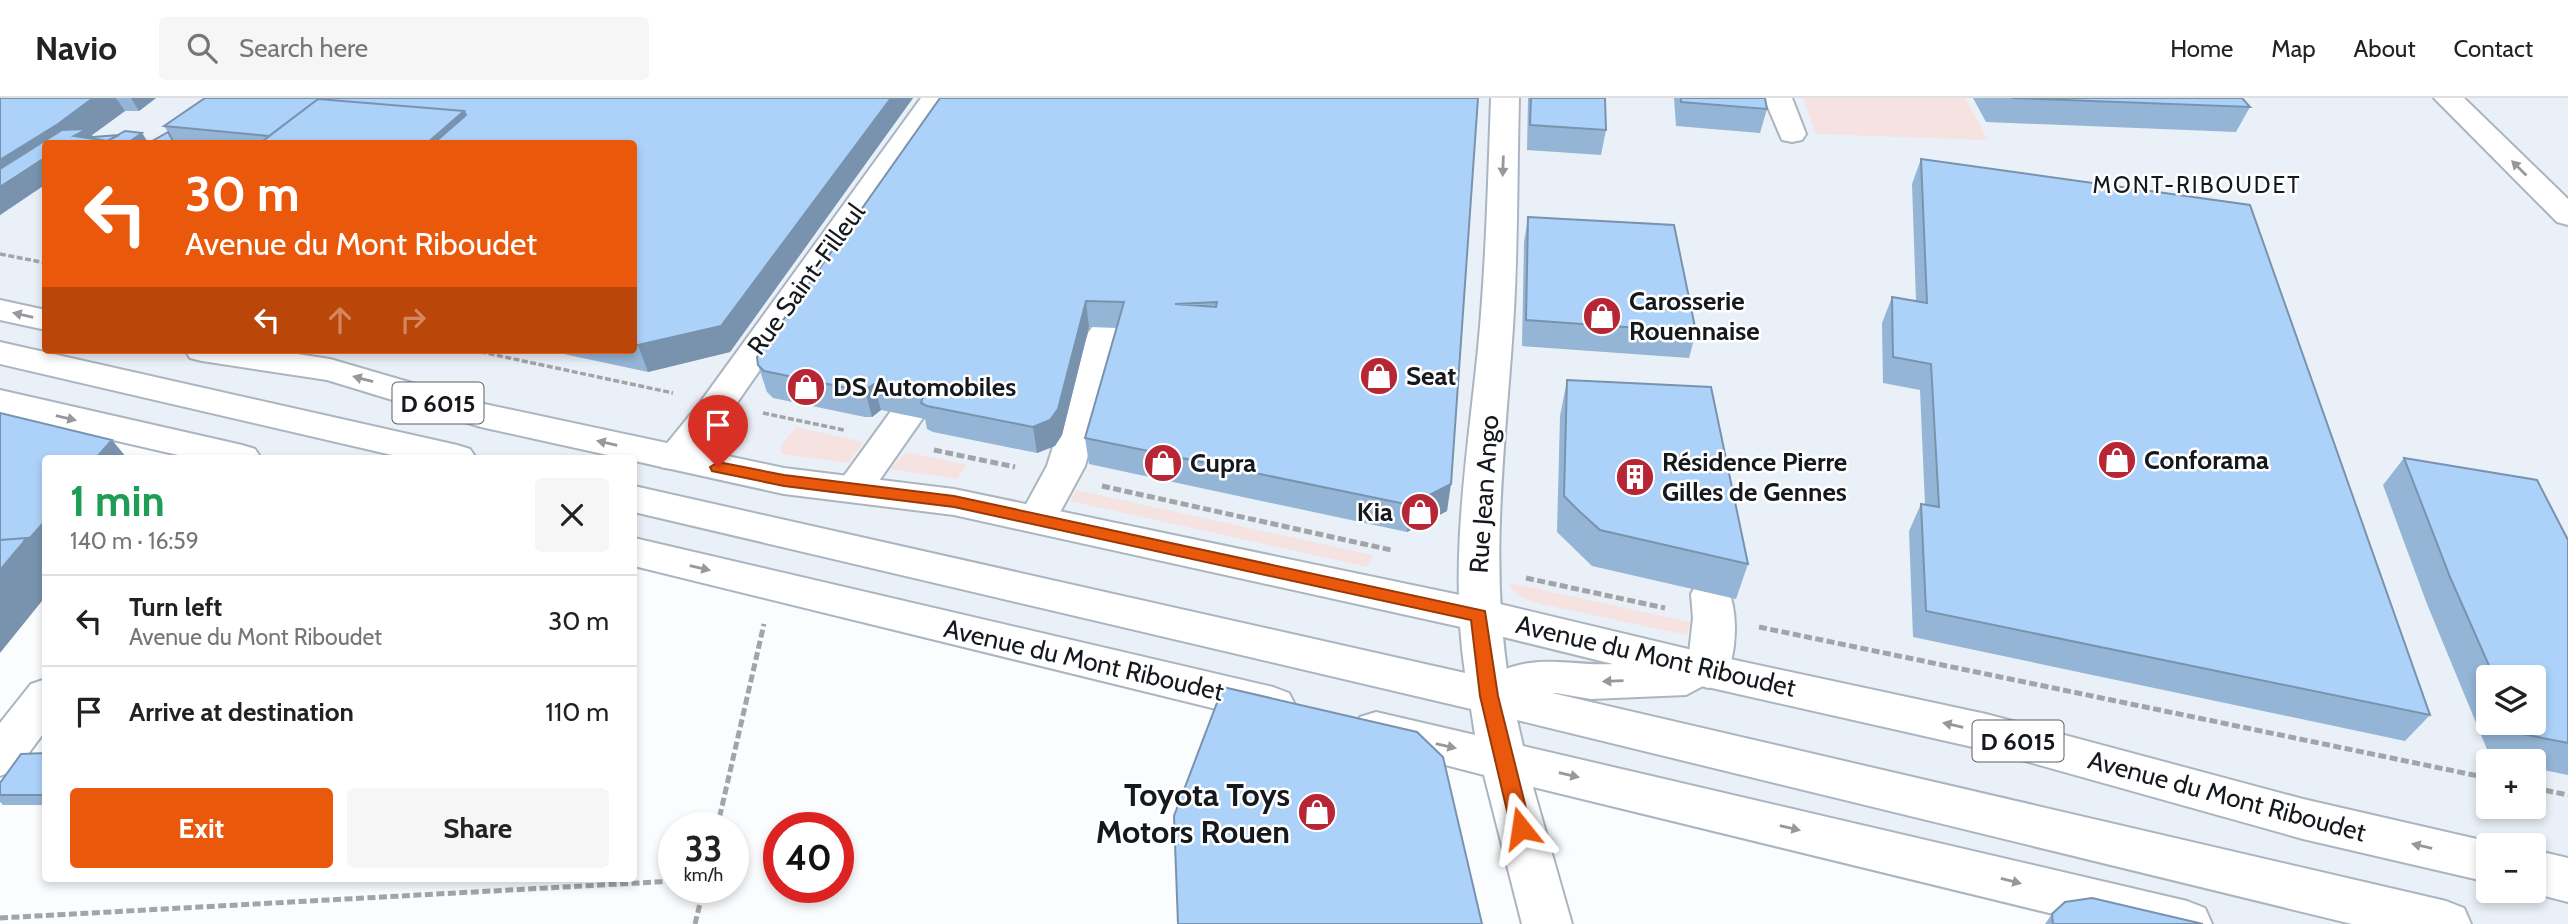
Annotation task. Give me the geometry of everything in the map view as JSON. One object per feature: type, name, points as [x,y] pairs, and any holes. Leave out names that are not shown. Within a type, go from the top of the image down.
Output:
[{"type":"street","name":"Rue Saint-Filleul","points":[[674,458],[718,403],[936,98]]},
{"type":"street","name":"Rue Jean Ango","points":[[1505,98],[1497,330],[1478,536],[1479,615],[1489,696],[1503,760],[1547,924]]},
{"type":"street","points":[[1778,98],[1791,134]]},
{"type":"street","points":[[2448,98],[2568,216]]},
{"type":"street","points":[[0,310],[42,319]]},
{"type":"street","points":[[1037,519],[1066,466],[1105,332]]},
{"type":"street","points":[[0,352],[444,455]]},
{"type":"street","name":"Avenue du Mont Riboudet","points":[[228,354],[330,370],[481,415],[784,481],[954,502],[1479,615],[1719,674],[1986,732],[2303,819],[2476,858]]},
{"type":"street","points":[[0,402],[223,455]]},
{"type":"street","points":[[853,489],[898,427]]},
{"type":"street","points":[[637,500],[1489,696],[2446,924]]},
{"type":"street","name":"Avenue du Mont Riboudet","points":[[637,553],[2187,924]]},
{"type":"street","points":[[1713,606],[1719,674]]},
{"type":"street","name":"D 6015","points":[[1489,696],[1524,679],[1556,676],[1591,681],[1719,674]]},
{"type":"street","points":[[0,757],[42,701]]},
{"type":"street","points":[[2546,875],[2568,880]]},
{"type":"path","points":[[0,254],[42,262]]},
{"type":"path","points":[[491,354],[718,403],[898,427],[1060,476],[1401,552]]},
{"type":"path","name":"Avenue du Mont Riboudet","points":[[1521,577],[1713,606],[2476,775]]},
{"type":"path","points":[[722,812],[767,612]]},
{"type":"path","points":[[2546,790],[2568,795]]},
{"type":"path","points":[[0,918],[658,882]]},
{"type":"path","points":[[695,924],[700,903]]},
{"type":"shaded area","points":[[0,98],[2568,98],[2568,924],[2187,924],[637,553],[637,455],[229,455],[0,402]]},
{"type":"shaded area","points":[[1803,98],[1965,98],[1988,140],[1816,134]]},
{"type":"shaded area","points":[[796,427],[864,442],[848,463],[781,454],[781,446]]},
{"type":"shaded area","points":[[907,452],[967,465],[957,479],[890,469]]},
{"type":"shaded area","points":[[1076,490],[1373,555],[1368,567],[1070,501]]},
{"type":"shaded area","points":[[1510,583],[1690,622],[1687,635],[1541,604],[1517,594]]},
{"type":"building","points":[[0,98],[93,98],[58,124],[0,160]]},
{"type":"building","points":[[205,98],[891,98],[721,326],[638,345],[637,140],[438,140],[466,115],[464,111],[318,99],[269,136],[164,126]]},
{"type":"building","points":[[940,98],[1478,98],[1451,484],[1410,505],[1085,438],[1124,302],[1086,301],[1058,409],[1050,420],[1033,427],[927,406],[921,403],[924,394],[874,384],[865,390],[857,390],[764,371],[758,365],[757,357]],"holes":[[[1217,302],[1216,307],[1175,304]]]},
{"type":"building","points":[[1531,98],[1605,98],[1606,130],[1530,125]]},
{"type":"building","points":[[1681,98],[1765,98],[1767,109],[1681,102]]},
{"type":"building","points":[[2012,98],[2242,98],[2250,107]]},
{"type":"building","points":[[318,99],[464,111],[431,140],[264,140]]},
{"type":"building","points":[[87,129],[74,136],[100,140],[46,140],[62,130]]},
{"type":"building","points":[[125,131],[142,133],[132,140],[109,140]]},
{"type":"building","points":[[168,132],[172,140],[154,140]]},
{"type":"building","points":[[119,135],[109,140],[90,138]]},
{"type":"building","points":[[42,143],[42,160],[0,187],[0,169]]},
{"type":"building","name":"Conforama","points":[[1921,159],[2250,205],[2430,715],[1926,611],[1921,504],[1939,507],[1931,364],[1893,357],[1892,297],[1927,303]]},
{"type":"building","name":"Carosserie Rouennaise","points":[[1528,217],[1674,225],[1696,332],[1526,320]]},
{"type":"building","name":"Résidence Pierre Gilles de Gennes","points":[[1567,380],[1711,387],[1748,564],[1600,530],[1564,496]]},
{"type":"building","points":[[0,413],[112,440],[99,455],[42,455],[42,524],[28,540],[0,540]]},
{"type":"building","points":[[2404,458],[2537,480],[2568,540],[2568,743],[2528,735],[2546,735],[2546,665],[2489,665],[2450,577]]},
{"type":"building","points":[[27,538],[0,570],[0,540]]},
{"type":"building","name":"Toyota Toys Motors Rouen","points":[[1223,687],[1417,732],[1443,757],[1482,924],[1178,924],[1174,816]]},
{"type":"building","points":[[42,753],[42,795],[0,795],[0,783],[21,754]]},
{"type":"building","points":[[2092,898],[2203,924],[2053,924],[2052,914],[2065,902]]},
{"type":"place","name":"Carosserie Rouennaise","points":[[1602,316]]},
{"type":"place","name":"Seat","points":[[1379,376]]},
{"type":"place","name":"DS Automobiles","points":[[806,387]]},
{"type":"place","name":"Conforama","points":[[2117,460]]},
{"type":"place","name":"Cupra","points":[[1163,463]]},
{"type":"place","name":"Résidence Pierre Gilles de Gennes","points":[[1635,477]]},
{"type":"place","name":"Kia","points":[[1420,512]]},
{"type":"place","name":"Toyota Toys Motors Rouen","points":[[1317,812]]},
{"type":"district","name":"MONT-RIBOUDET","points":[[2197,185]]},
{"type":"route","points":[[718,467],[784,481],[954,502],[1479,615],[1489,696],[1521,828]]}]
